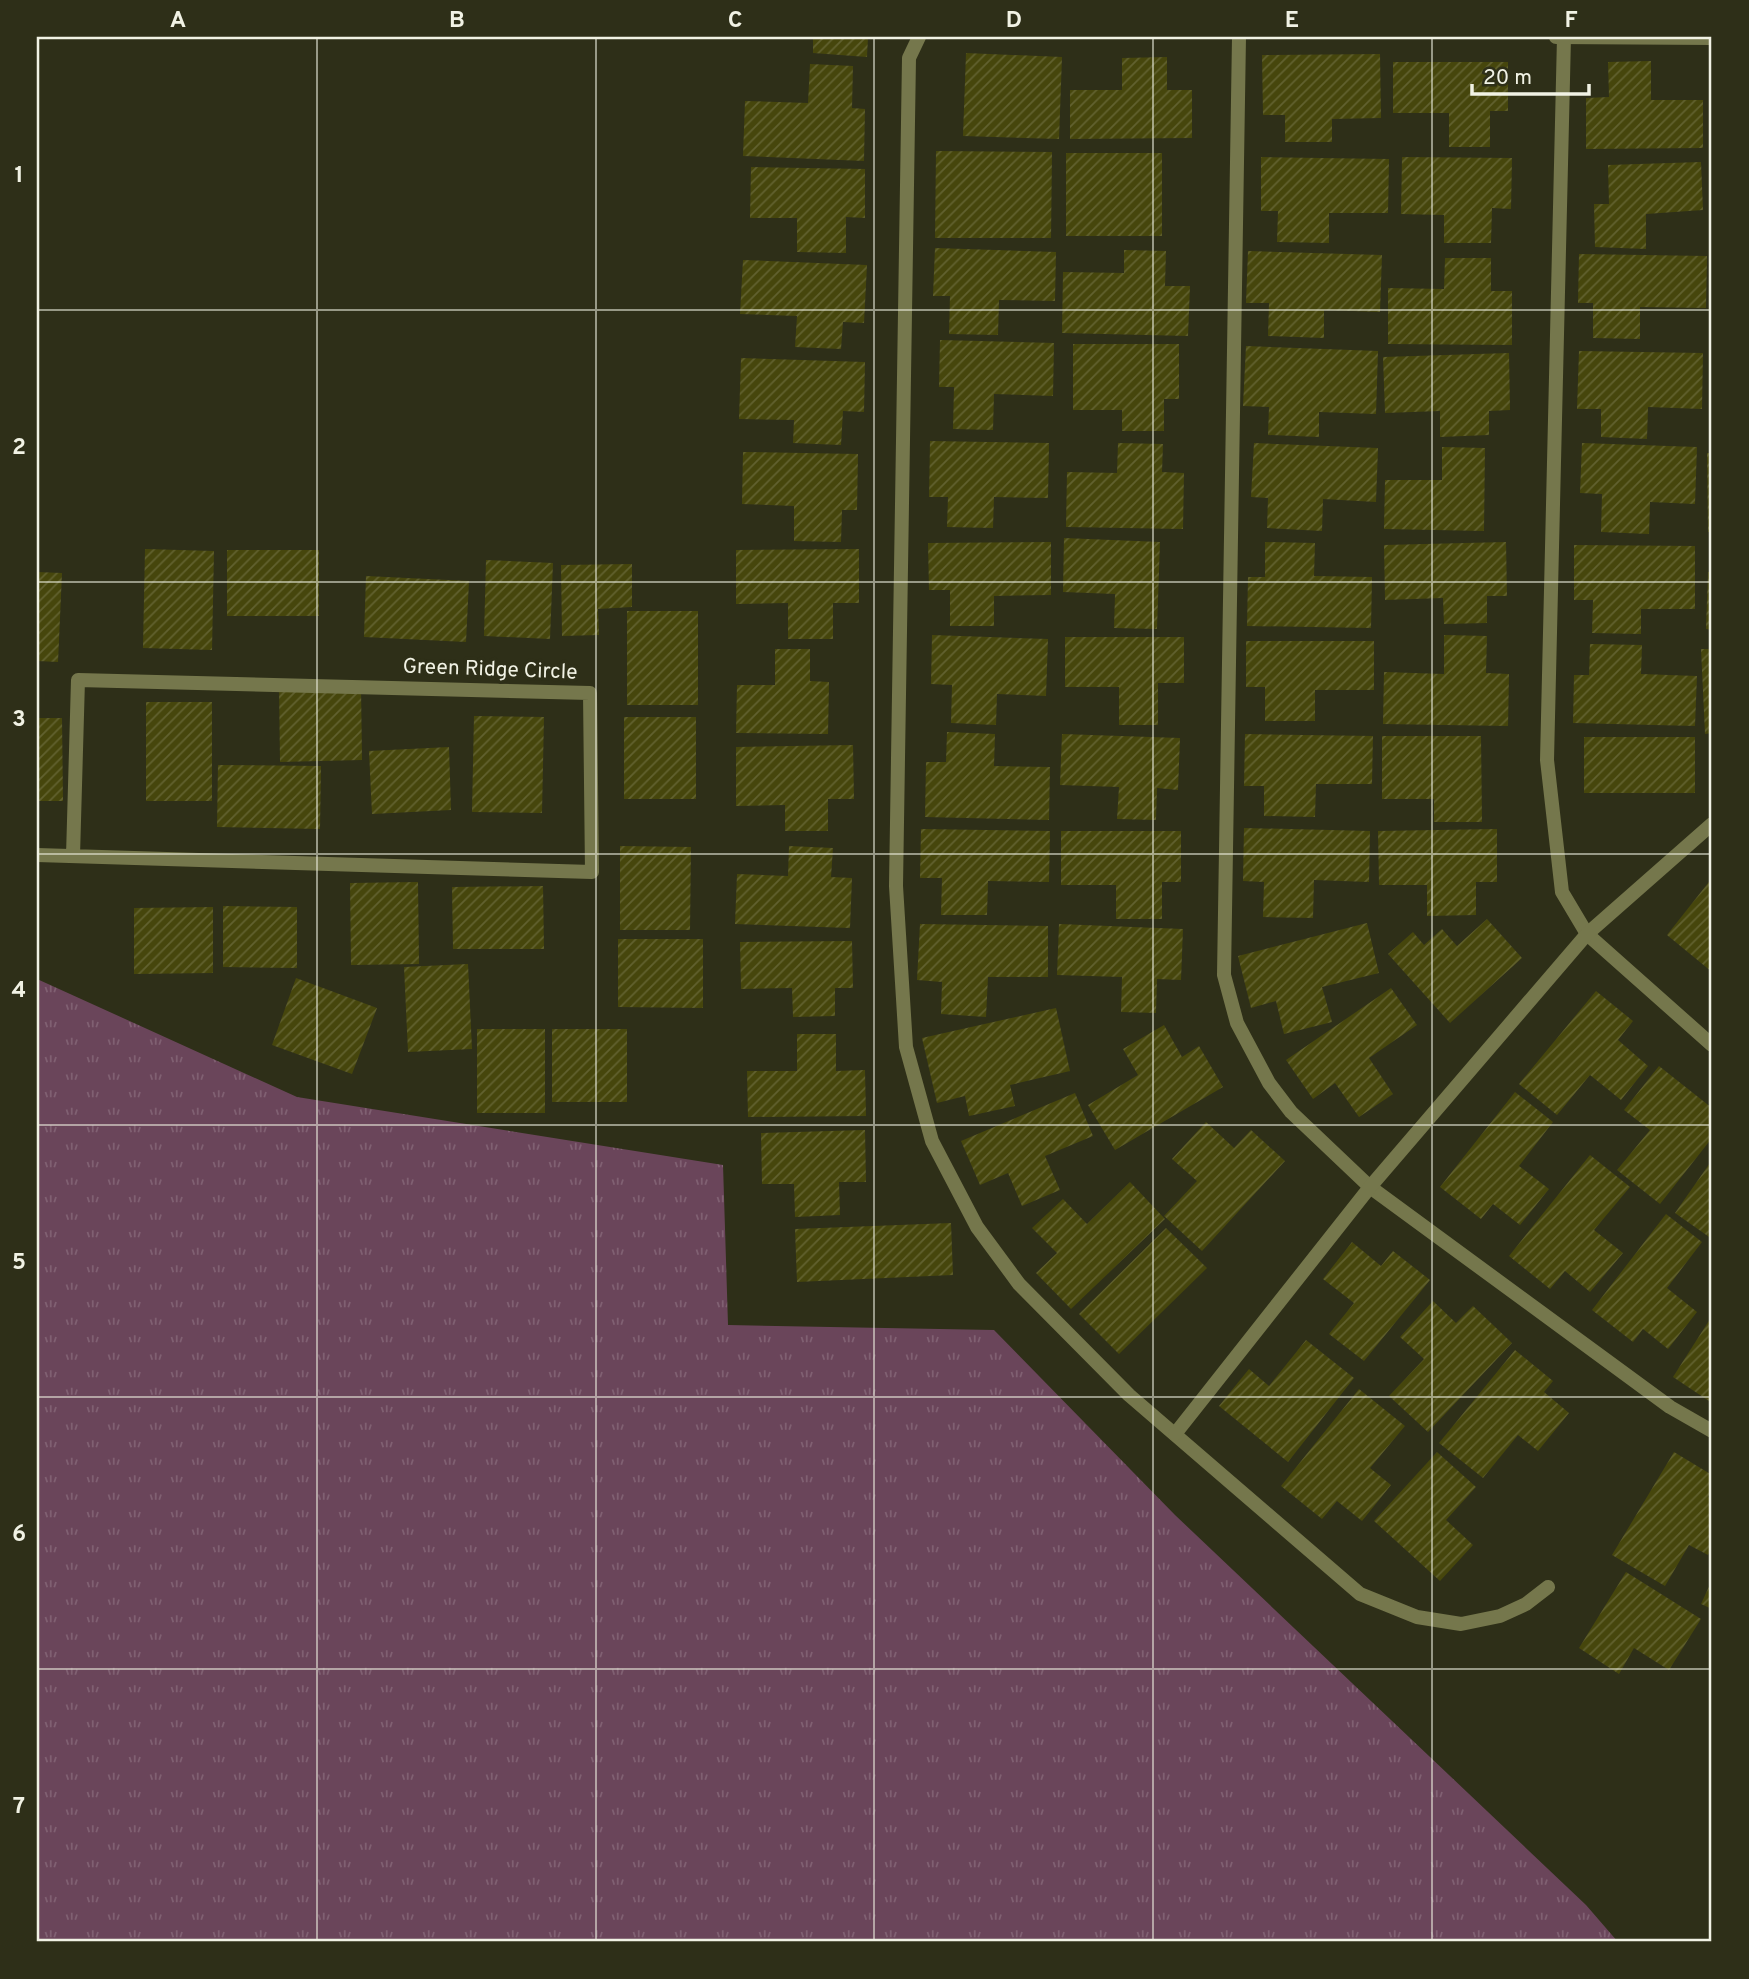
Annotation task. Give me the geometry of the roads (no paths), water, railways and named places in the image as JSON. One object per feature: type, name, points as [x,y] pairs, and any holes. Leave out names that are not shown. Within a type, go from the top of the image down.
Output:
[{"type":"street","points":[[919,37],[909,58],[897,858],[906,1047],[932,1141],[977,1227],[1019,1284],[1129,1395],[1360,1594],[1417,1617],[1461,1624],[1500,1616],[1526,1604],[1548,1587]]},
{"type":"street","points":[[1239,37],[1224,975],[1237,1023],[1269,1083],[1291,1112],[1370,1187],[1670,1407],[1712,1431]]},
{"type":"street","points":[[1555,37],[1712,38]]},
{"type":"street","points":[[1564,37],[1547,760],[1562,892],[1587,934],[1712,1045]]},
{"type":"street","name":"Green Ridge Circle","points":[[37,855],[592,872],[590,693],[78,680],[73,856]]},
{"type":"street","points":[[1174,1434],[1370,1187],[1587,934],[1712,824]]}]
